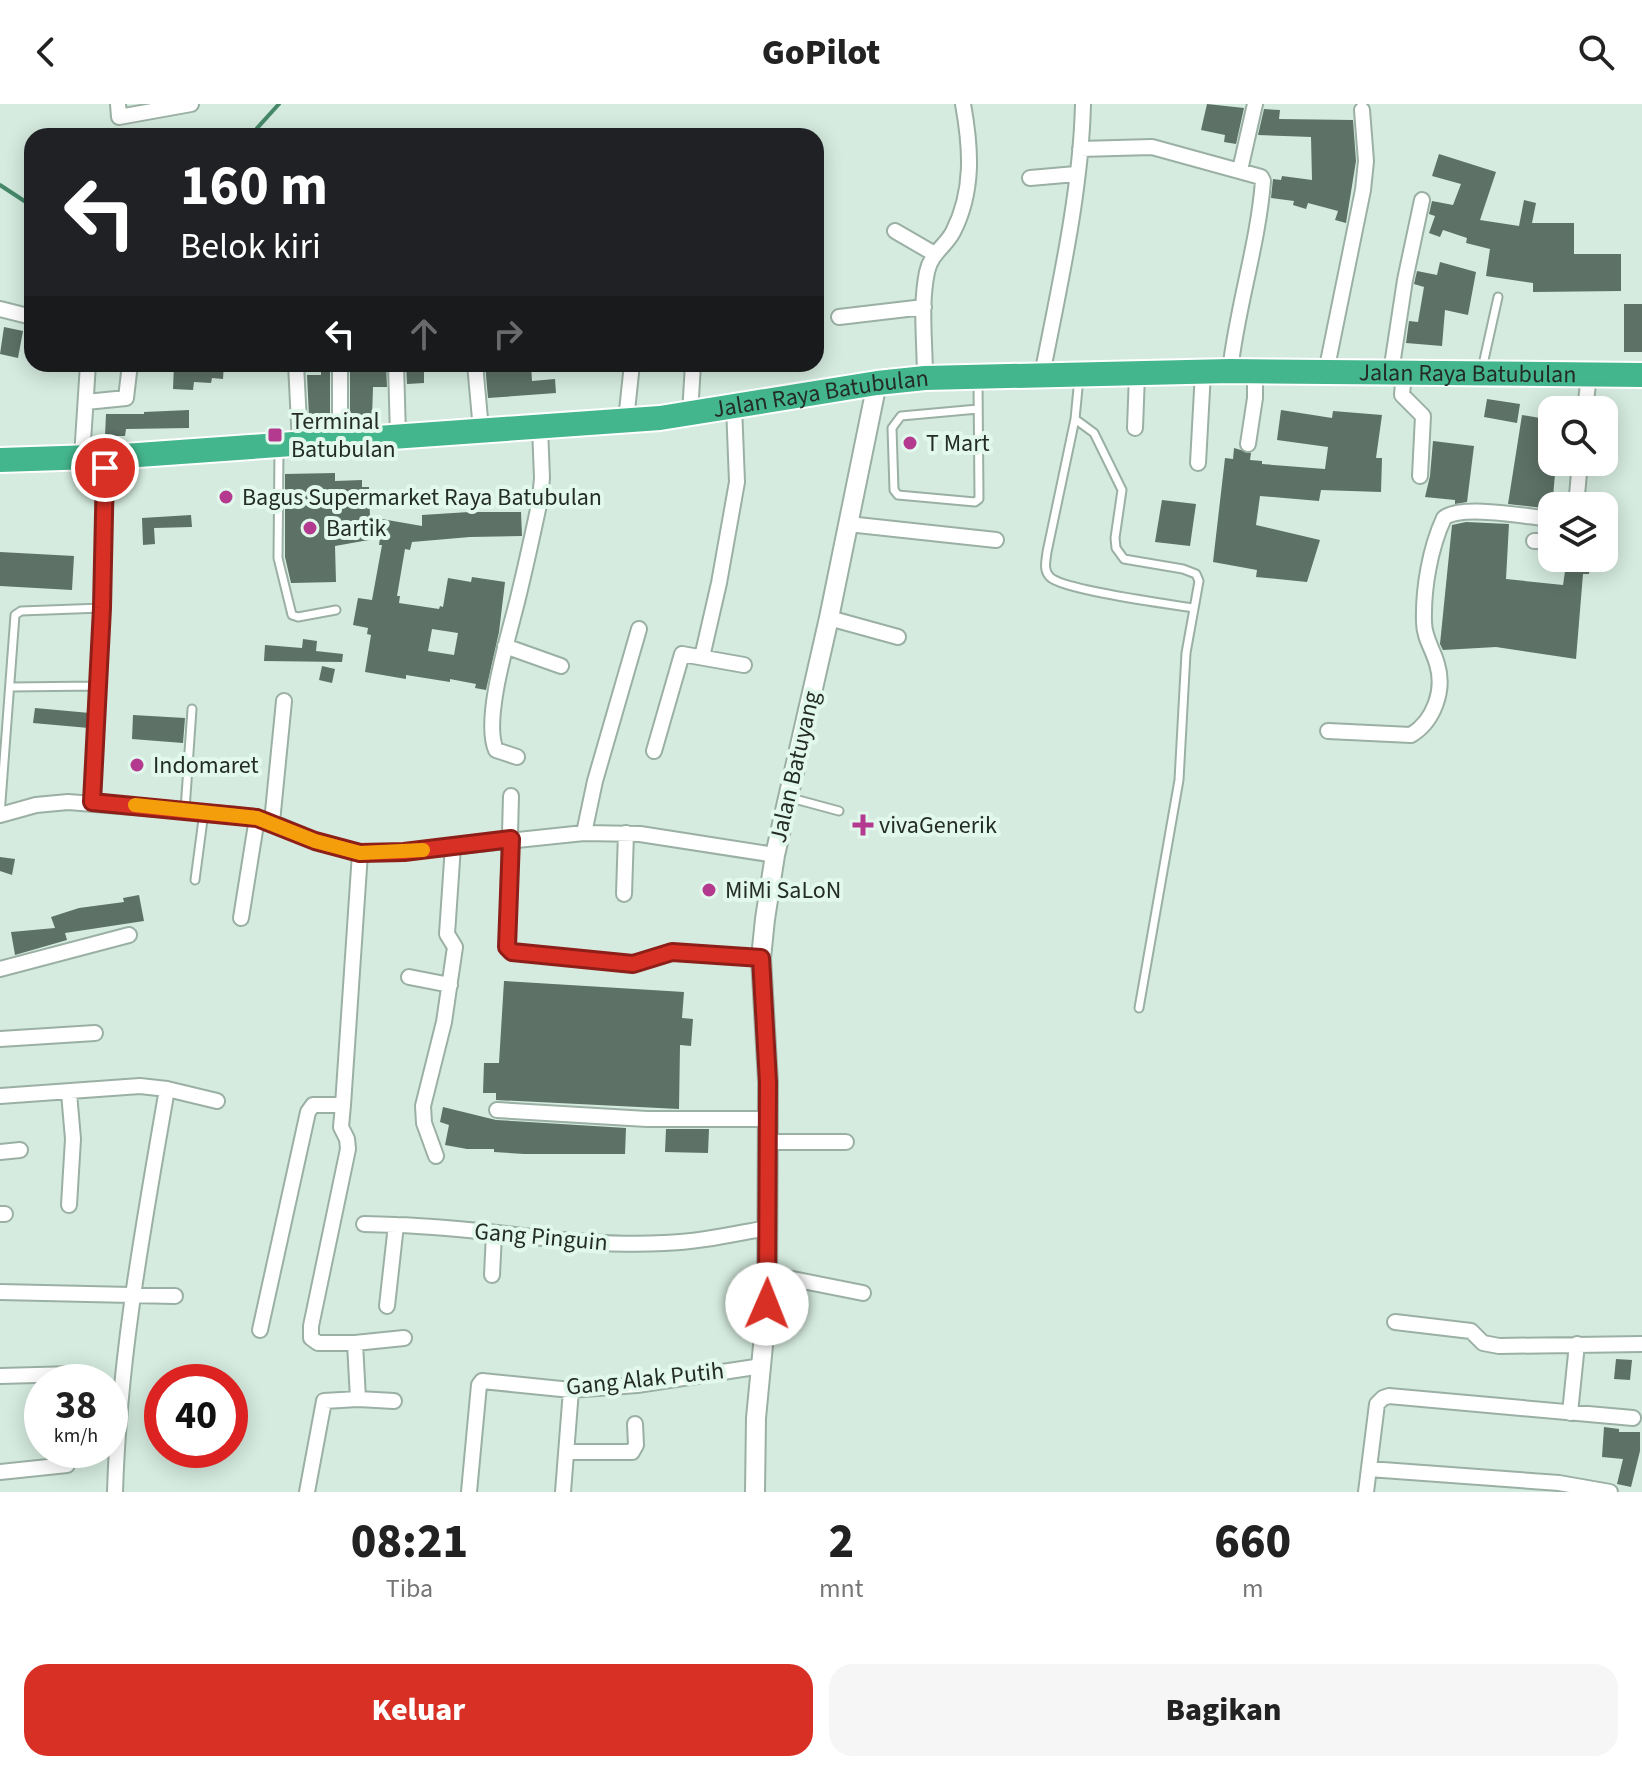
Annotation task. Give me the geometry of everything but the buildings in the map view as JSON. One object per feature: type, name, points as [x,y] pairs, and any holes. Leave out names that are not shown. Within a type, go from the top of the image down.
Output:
[{"type":"highway","name":"Jalan Raya Batubulan","points":[[0,460],[94,457],[626,420],[690,414],[925,378],[1243,371],[1642,375]]},
{"type":"street","points":[[118,104],[119,117],[191,104]]},
{"type":"street","points":[[925,378],[927,271],[933,253],[947,242],[955,229],[968,184],[970,139],[963,104]]},
{"type":"street","points":[[1042,375],[1060,283],[1080,149],[1083,104]]},
{"type":"street","points":[[1240,170],[1255,104]]},
{"type":"street","points":[[1326,372],[1363,190],[1366,161],[1362,110]]},
{"type":"street","points":[[1080,149],[1152,147],[1259,175],[1263,181],[1233,341],[1255,398],[1248,444]]},
{"type":"street","points":[[1030,178],[1076,174]]},
{"type":"street","points":[[1420,476],[1423,416],[1402,395],[1397,372],[1405,280],[1422,200]]},
{"type":"street","points":[[895,231],[933,253]]},
{"type":"street","points":[[839,317],[924,307]]},
{"type":"street","points":[[0,309],[24,315]]},
{"type":"street","points":[[88,372],[86,402],[94,457]]},
{"type":"street","points":[[86,402],[126,398],[129,372]]},
{"type":"street","points":[[290,444],[295,372]]},
{"type":"street","points":[[340,372],[340,439]]},
{"type":"street","points":[[396,372],[398,436]]},
{"type":"street","points":[[476,372],[481,430]]},
{"type":"street","points":[[626,420],[631,372]]},
{"type":"street","points":[[690,414],[693,372]]},
{"type":"street","points":[[1198,463],[1203,372]]},
{"type":"street","points":[[1135,428],[1137,374]]},
{"type":"street","points":[[1587,396],[1589,375]]},
{"type":"street","name":"Jalan Batuyang","points":[[755,1492],[756,1418],[766,1328],[767,1274],[767,1060],[761,958],[775,855],[829,618],[877,383]]},
{"type":"street","points":[[702,657],[737,482],[734,406]]},
{"type":"street","points":[[517,757],[499,752],[493,744],[496,690],[540,500],[540,427]]},
{"type":"street","points":[[1328,731],[1411,735],[1420,729],[1438,703],[1439,670],[1424,625],[1427,583],[1444,518],[1455,513],[1538,518]]},
{"type":"street","points":[[848,524],[996,540]]},
{"type":"street","points":[[829,618],[898,637]]},
{"type":"street","points":[[584,833],[595,781],[639,629]]},
{"type":"street","points":[[505,646],[561,666]]},
{"type":"street","points":[[654,751],[680,656],[686,653],[744,665]]},
{"type":"street","points":[[241,918],[264,820],[284,701]]},
{"type":"street","points":[[511,796],[507,947],[512,952],[633,964],[672,952],[761,958]]},
{"type":"street","points":[[0,815],[53,802],[92,802],[204,812],[264,820],[315,841],[360,853],[404,852],[584,833],[626,833],[775,855]]},
{"type":"street","points":[[624,894],[626,833]]},
{"type":"street","points":[[436,1156],[424,1123],[423,1106],[444,1022],[455,947],[447,934],[453,846]]},
{"type":"street","points":[[360,853],[341,1127],[348,1149],[310,1334],[314,1343],[404,1338]]},
{"type":"street","points":[[0,969],[129,935]]},
{"type":"street","points":[[409,977],[450,985]]},
{"type":"street","points":[[0,1039],[95,1033]]},
{"type":"street","points":[[0,1096],[140,1086],[217,1101]]},
{"type":"street","points":[[115,1492],[116,1441],[132,1295],[167,1089]]},
{"type":"street","points":[[69,1093],[73,1139],[69,1205]]},
{"type":"street","points":[[260,1330],[308,1112],[313,1105],[343,1105]]},
{"type":"street","points":[[497,1110],[647,1119],[767,1119]]},
{"type":"street","points":[[768,1142],[846,1142]]},
{"type":"street","points":[[0,1152],[20,1150]]},
{"type":"street","name":"Gang Pinguin","points":[[364,1224],[445,1227],[621,1244],[665,1243],[767,1228]]},
{"type":"street","points":[[387,1306],[396,1225]]},
{"type":"street","points":[[492,1275],[494,1234]]},
{"type":"street","points":[[767,1274],[863,1293]]},
{"type":"street","points":[[0,1292],[175,1296]]},
{"type":"street","points":[[1395,1322],[1471,1331],[1483,1343],[1499,1346],[1642,1344]]},
{"type":"street","points":[[355,1343],[358,1399]]},
{"type":"street","points":[[1570,1413],[1577,1344]]},
{"type":"street","name":"Gang Alak Putih","points":[[469,1492],[480,1383],[486,1380],[571,1390],[637,1385],[762,1366]]},
{"type":"street","points":[[0,1376],[24,1375]]},
{"type":"street","points":[[563,1492],[571,1390]]},
{"type":"street","points":[[1366,1492],[1377,1404],[1389,1396],[1633,1418]]},
{"type":"street","points":[[307,1492],[324,1401],[394,1401]]},
{"type":"street","points":[[567,1452],[632,1452],[636,1445],[635,1424]]},
{"type":"street","points":[[0,1472],[38,1468]]},
{"type":"street","points":[[1369,1469],[1559,1483],[1610,1492]]},
{"type":"lane","points":[[1481,374],[1498,297]]},
{"type":"lane","points":[[978,376],[979,499],[975,502],[898,495],[894,490],[892,428],[895,421],[901,416],[978,409]]},
{"type":"lane","points":[[1079,376],[1075,419],[1047,552],[1046,571],[1052,580],[1087,589],[1193,608]]},
{"type":"lane","points":[[1075,419],[1094,433],[1122,490],[1115,538],[1116,548],[1124,559],[1183,569],[1196,574],[1199,581],[1186,653],[1179,780],[1139,1008]]},
{"type":"lane","points":[[290,444],[278,558],[292,615],[298,617],[336,610]]},
{"type":"lane","points":[[92,802],[102,608],[94,457]]},
{"type":"lane","points":[[0,815],[14,620],[18,612],[102,608]]},
{"type":"lane","points":[[10,687],[98,686]]},
{"type":"lane","points":[[185,810],[192,709]]},
{"type":"lane","points":[[787,797],[839,811]]},
{"type":"lane","points":[[195,880],[204,812]]},
{"type":"waterway","points":[[257,128],[279,104]]},
{"type":"waterway","points":[[0,185],[24,201]]},
{"type":"slow traffic","points":[[135,805],[257,818],[315,841],[360,853],[423,850]]},
{"type":"place","name":"Terminal Batubulan","points":[[275,435]]},
{"type":"place","name":"T Mart","points":[[910,443]]},
{"type":"place","name":"Bagus Supermarket Raya Batubulan","points":[[226,497]]},
{"type":"place","name":"Bartik","points":[[310,528]]},
{"type":"place","name":"Indomaret","points":[[137,765]]},
{"type":"place","name":"vivaGenerik","points":[[863,825]]},
{"type":"place","name":"MiMi SaLoN","points":[[709,890]]},
{"type":"route","points":[[105,468],[102,608],[92,802],[257,818],[315,841],[360,853],[404,852],[511,839],[507,947],[512,952],[633,964],[666,952],[761,958],[768,1082],[767,1304]]}]
